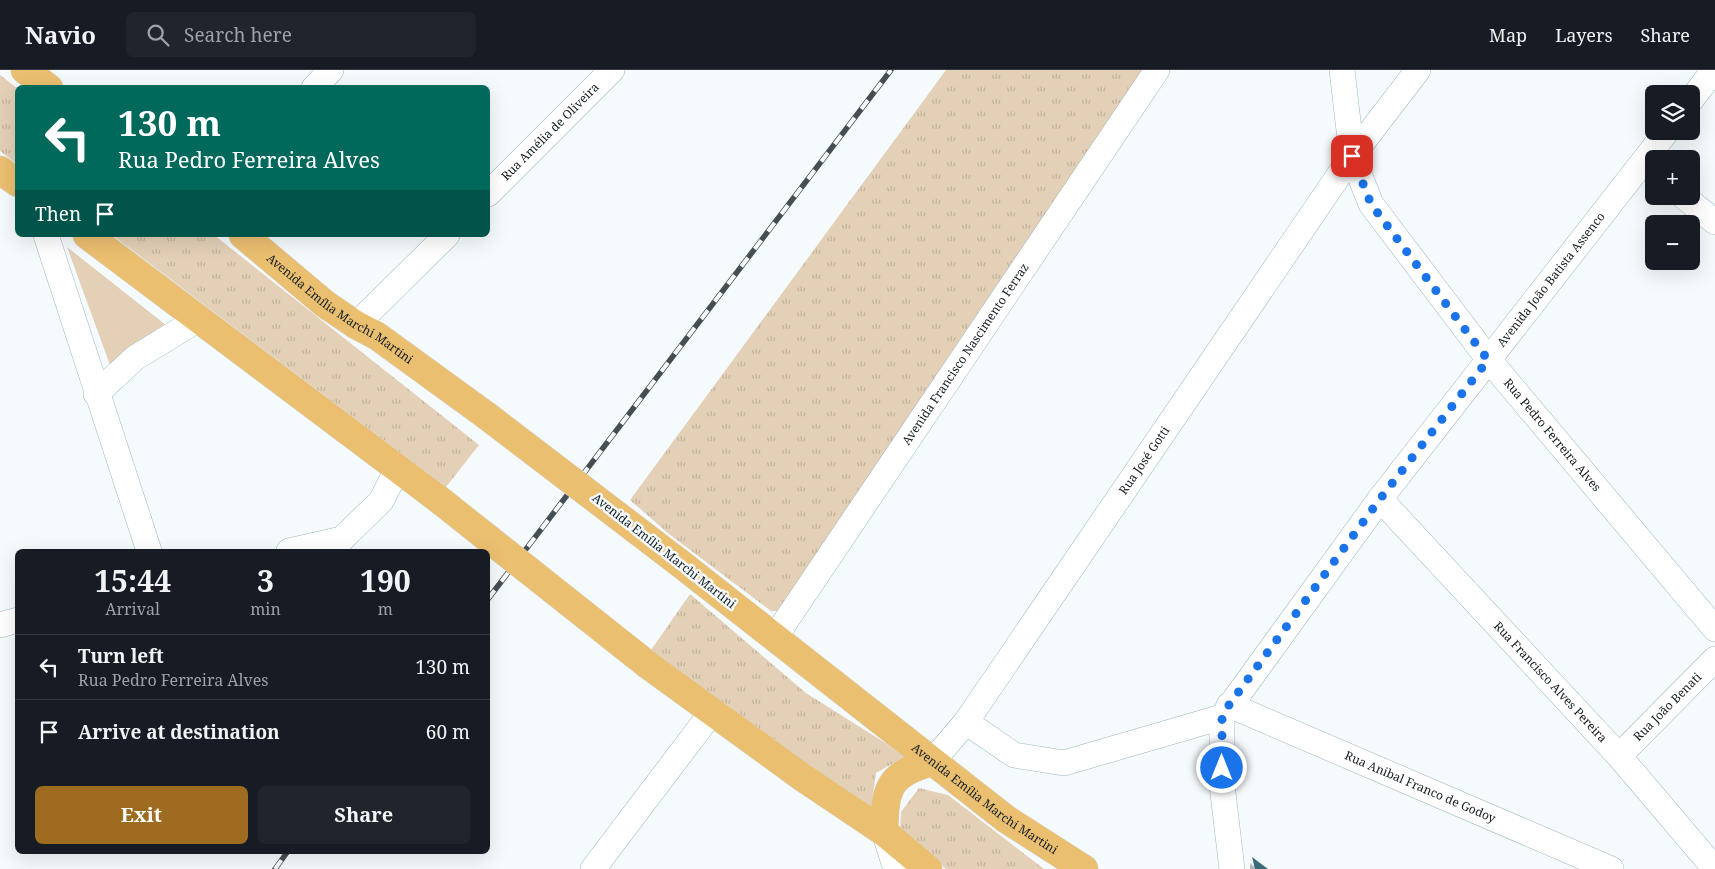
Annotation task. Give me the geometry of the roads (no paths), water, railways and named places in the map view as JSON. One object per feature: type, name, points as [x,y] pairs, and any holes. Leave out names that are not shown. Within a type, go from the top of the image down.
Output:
[{"type":"main road","points":[[0,170],[15,181]]},
{"type":"main road","points":[[90,237],[398,468],[648,665],[884,832],[928,869]]},
{"type":"main road","name":"Avenida Emília Marchi Martini","points":[[245,237],[325,304],[356,326],[377,336],[487,416],[681,564],[1006,819],[1084,869]]},
{"type":"main road","points":[[884,832],[884,800],[895,778],[918,766],[932,762]]},
{"type":"street","points":[[317,85],[331,70]]},
{"type":"street","name":"Rua Amélia de Oliveira","points":[[490,192],[612,70]]},
{"type":"street","name":"Avenida Francisco Nascimento Ferraz","points":[[775,637],[1157,70]]},
{"type":"street","name":"Rua Pedro Ferreira Alves","points":[[1342,70],[1352,156],[1371,204],[1488,360],[1715,629]]},
{"type":"street","name":"Rua José Gotti","points":[[932,762],[966,722],[1352,156],[1418,70]]},
{"type":"street","points":[[1700,88],[1714,70]]},
{"type":"street","name":"Avenida João Batista Assenco","points":[[1225,711],[1380,499],[1488,360],[1645,171]]},
{"type":"street","points":[[1694,205],[1715,222]]},
{"type":"street","points":[[47,237],[96,394],[148,549]]},
{"type":"street","points":[[356,326],[445,237]]},
{"type":"street","points":[[96,394],[136,358],[200,318]]},
{"type":"street","points":[[298,549],[342,539],[381,501],[398,468]]},
{"type":"street","name":"Rua Francisco Alves Pereira","points":[[1380,499],[1619,756],[1715,869]]},
{"type":"street","points":[[0,625],[15,621]]},
{"type":"street","name":"Rua João Benati","points":[[1619,756],[1715,659]]},
{"type":"street","points":[[966,722],[1014,754],[1064,764],[1225,711],[1222,785],[1232,869]]},
{"type":"street","name":"Rua Anibal Franco de Godoy","points":[[1225,711],[1611,869]]},
{"type":"street","points":[[593,869],[712,712]]},
{"type":"street","points":[[884,832],[896,869]]},
{"type":"railway","points":[[490,596],[891,70]]},
{"type":"railway","points":[[275,869],[286,854]]}]
